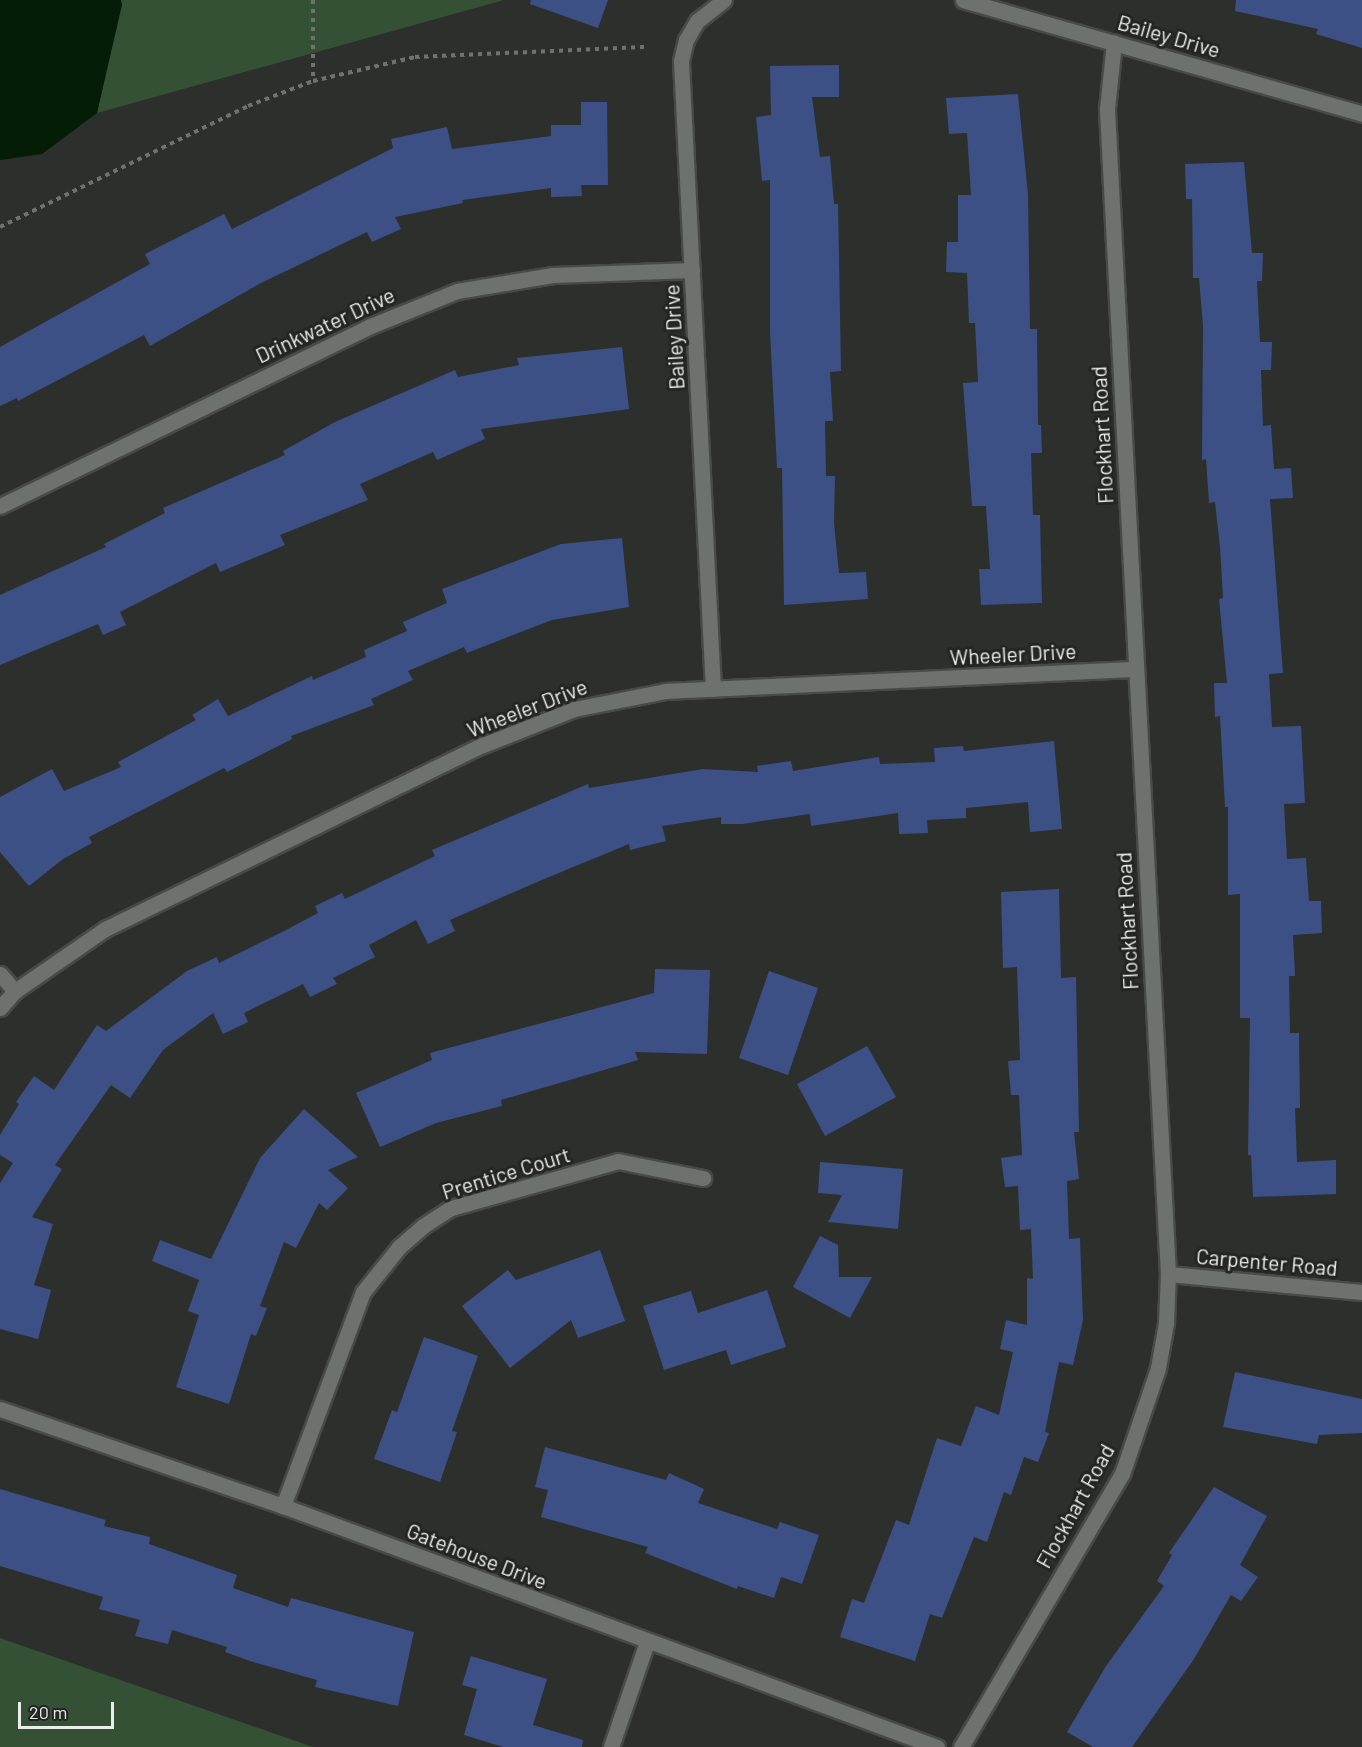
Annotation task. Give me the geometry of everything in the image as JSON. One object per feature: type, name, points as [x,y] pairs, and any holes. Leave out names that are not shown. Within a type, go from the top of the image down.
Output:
[{"type":"street","name":"Bailey Drive","points":[[713,689],[681,61],[686,40],[697,21],[724,0]]},
{"type":"street","name":"Bailey Drive","points":[[963,0],[1362,114]]},
{"type":"street","name":"Flockhart Road","points":[[960,1747],[1122,1474],[1158,1368],[1168,1274],[1107,109],[1114,42]]},
{"type":"street","name":"Drinkwater Drive","points":[[0,506],[368,327],[457,291],[553,275],[692,270]]},
{"type":"street","name":"Wheeler Drive","points":[[0,1008],[15,991],[105,929],[504,736],[574,709],[617,698],[713,689],[1135,669]]},
{"type":"street","points":[[0,974],[15,991]]},
{"type":"street","name":"Prentice Court","points":[[283,1506],[356,1307],[379,1270],[423,1226],[451,1208],[618,1161],[703,1178]]},
{"type":"street","name":"Carpenter Road","points":[[1168,1274],[1362,1292]]},
{"type":"street","name":"Gatehouse Drive","points":[[0,1408],[283,1506],[647,1642],[887,1726],[937,1747]]},
{"type":"street","points":[[611,1747],[647,1642]]},
{"type":"path","points":[[313,0],[314,81]]},
{"type":"path","points":[[0,227],[248,106],[314,81],[415,57],[648,47]]},
{"type":"shaded area","points":[[0,0],[121,0],[122,5],[97,113],[42,154],[0,160]]},
{"type":"shaded area","points":[[121,0],[504,0],[97,113]]},
{"type":"shaded area","points":[[0,1638],[313,1747],[0,1747]]},
{"type":"building","points":[[531,0],[608,0],[598,28],[530,4]]},
{"type":"building","points":[[1236,0],[1362,0],[1362,48],[1316,34],[1318,29],[1235,11]]},
{"type":"building","points":[[839,65],[839,97],[812,97],[820,157],[830,156],[834,204],[838,204],[841,371],[830,372],[833,421],[825,421],[826,476],[835,476],[834,523],[839,573],[866,572],[868,599],[784,605],[782,468],[777,468],[770,332],[770,180],[762,181],[756,117],[771,115],[770,66]]},
{"type":"building","points":[[1018,94],[1028,194],[1030,329],[1037,329],[1038,425],[1041,425],[1042,453],[1031,453],[1033,515],[1040,515],[1042,603],[981,605],[979,569],[990,569],[986,506],[972,506],[963,383],[978,382],[975,323],[969,323],[967,273],[946,272],[947,242],[958,242],[958,195],[971,195],[967,133],[949,134],[946,98]]},
{"type":"building","points":[[581,102],[607,102],[608,185],[581,185],[582,196],[551,197],[551,188],[462,200],[463,203],[395,217],[401,229],[372,242],[367,232],[259,284],[150,346],[144,335],[18,401],[17,398],[0,406],[0,347],[150,264],[145,254],[224,214],[232,229],[393,148],[391,139],[447,127],[452,149],[551,136],[551,125],[581,125]]},
{"type":"building","points":[[1244,162],[1252,253],[1263,253],[1262,281],[1257,281],[1260,342],[1272,342],[1271,370],[1261,370],[1263,426],[1271,425],[1274,469],[1291,468],[1293,498],[1270,499],[1283,673],[1269,674],[1272,727],[1301,726],[1305,803],[1284,804],[1287,859],[1306,858],[1309,901],[1321,901],[1322,933],[1293,935],[1295,976],[1289,976],[1290,1033],[1299,1033],[1300,1108],[1295,1108],[1297,1162],[1336,1160],[1336,1194],[1253,1197],[1251,1155],[1248,1155],[1250,1018],[1240,1018],[1240,894],[1228,895],[1228,807],[1225,807],[1220,716],[1215,717],[1214,683],[1227,683],[1219,599],[1223,598],[1220,547],[1215,502],[1209,503],[1206,459],[1202,460],[1203,326],[1199,278],[1193,278],[1192,199],[1186,199],[1185,164]]},
{"type":"building","points":[[622,347],[629,409],[481,429],[485,439],[437,460],[433,452],[360,484],[368,500],[280,535],[285,545],[220,572],[216,563],[120,612],[126,625],[103,635],[98,624],[0,665],[0,595],[106,547],[104,544],[165,513],[163,508],[285,455],[283,451],[335,422],[455,370],[458,377],[519,365],[517,358]]},
{"type":"building","points":[[622,538],[629,607],[552,620],[467,653],[464,647],[408,671],[413,680],[371,699],[374,705],[291,736],[292,739],[227,772],[224,768],[89,837],[92,843],[63,859],[29,886],[0,852],[0,797],[52,769],[64,791],[121,767],[118,762],[196,720],[192,715],[218,699],[228,716],[312,676],[313,680],[366,657],[364,650],[407,631],[403,622],[447,603],[442,589],[561,544]]},
{"type":"building","points":[[1054,741],[1062,829],[1030,832],[1028,802],[966,808],[966,818],[927,820],[928,833],[899,834],[898,813],[811,826],[810,814],[742,824],[721,824],[721,817],[662,826],[666,841],[630,850],[629,844],[537,882],[450,920],[455,931],[428,944],[416,920],[369,945],[375,957],[333,978],[337,984],[310,997],[303,984],[244,1013],[248,1022],[223,1034],[213,1013],[163,1050],[130,1098],[111,1085],[55,1165],[62,1169],[32,1217],[53,1224],[34,1285],[51,1290],[38,1339],[0,1329],[0,1183],[13,1163],[0,1155],[0,1135],[19,1104],[16,1102],[34,1076],[54,1090],[97,1025],[106,1031],[187,971],[217,957],[219,963],[318,913],[315,906],[342,893],[345,899],[435,856],[432,850],[588,784],[589,788],[703,769],[758,772],[757,766],[791,761],[793,771],[879,757],[880,764],[935,762],[934,748],[963,746],[964,751]]},
{"type":"building","points":[[1059,889],[1061,978],[1076,977],[1079,1132],[1074,1132],[1079,1179],[1067,1181],[1069,1239],[1080,1238],[1083,1320],[1073,1365],[1059,1362],[1045,1432],[1049,1433],[1038,1462],[1024,1457],[1011,1495],[1004,1492],[987,1542],[974,1537],[942,1618],[930,1614],[915,1661],[840,1637],[852,1599],[864,1603],[896,1520],[909,1525],[937,1438],[961,1446],[976,1406],[999,1415],[1013,1352],[1000,1349],[1006,1320],[1027,1325],[1027,1278],[1033,1279],[1031,1229],[1020,1230],[1018,1186],[1005,1187],[1001,1158],[1022,1155],[1019,1095],[1011,1095],[1008,1061],[1020,1060],[1017,967],[1003,968],[1001,892]]},
{"type":"building","points":[[655,969],[710,970],[707,1054],[635,1052],[638,1060],[501,1100],[502,1106],[436,1123],[380,1147],[356,1093],[432,1060],[430,1053],[654,993]]},
{"type":"building","points":[[769,971],[818,988],[788,1075],[739,1058]]},
{"type":"building","points":[[867,1046],[896,1097],[825,1136],[797,1084]]},
{"type":"building","points":[[304,1109],[358,1157],[328,1170],[348,1188],[327,1210],[319,1203],[296,1248],[284,1242],[260,1306],[267,1308],[256,1336],[251,1334],[229,1404],[176,1387],[199,1315],[188,1311],[199,1280],[152,1261],[160,1240],[211,1259],[260,1158]]},
{"type":"building","points":[[820,1162],[903,1169],[898,1229],[828,1222],[842,1195],[818,1193]]},
{"type":"building","points":[[820,1236],[838,1245],[839,1277],[872,1277],[850,1318],[793,1287]]},
{"type":"building","points":[[600,1250],[625,1321],[578,1338],[571,1320],[510,1368],[462,1306],[508,1270],[516,1280]]},
{"type":"building","points":[[767,1290],[786,1347],[731,1365],[726,1350],[664,1370],[643,1306],[691,1291],[698,1313]]},
{"type":"building","points":[[424,1337],[478,1356],[452,1431],[457,1432],[440,1482],[374,1459],[392,1410],[397,1412]]},
{"type":"building","points":[[1235,1372],[1362,1399],[1362,1433],[1319,1435],[1317,1444],[1223,1427]]},
{"type":"building","points":[[545,1447],[666,1480],[669,1473],[704,1489],[698,1503],[777,1529],[780,1522],[819,1535],[802,1584],[781,1577],[774,1598],[738,1586],[737,1589],[645,1553],[648,1547],[541,1517],[548,1490],[535,1487]]},
{"type":"building","points":[[1214,1487],[1267,1516],[1240,1565],[1258,1577],[1241,1601],[1231,1595],[1194,1659],[1132,1747],[1093,1747],[1067,1732],[1106,1666],[1164,1586],[1157,1581],[1172,1555],[1169,1553]]},
{"type":"building","points":[[0,1489],[106,1520],[104,1526],[150,1537],[149,1544],[237,1575],[233,1588],[288,1607],[291,1598],[414,1632],[398,1706],[315,1687],[317,1680],[253,1662],[225,1652],[227,1647],[172,1630],[168,1644],[135,1636],[140,1620],[99,1609],[103,1597],[0,1566]]},
{"type":"building","points":[[471,1656],[547,1679],[533,1725],[583,1740],[582,1747],[503,1747],[464,1735],[477,1689],[462,1685]]}]
